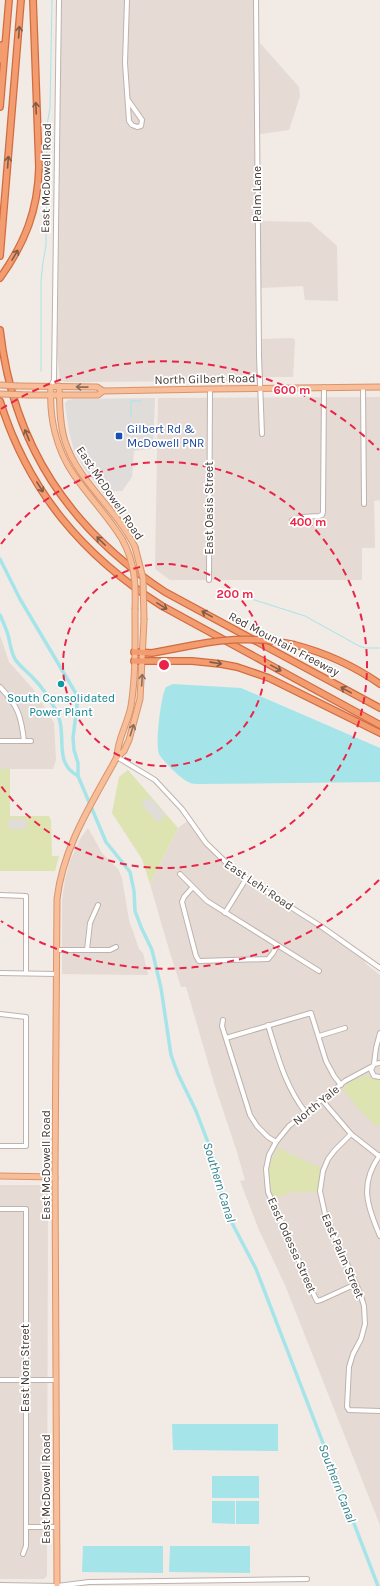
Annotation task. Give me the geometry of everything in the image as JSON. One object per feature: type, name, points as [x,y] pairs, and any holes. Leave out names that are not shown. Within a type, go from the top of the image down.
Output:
[{"type":"highway","points":[[0,256],[21,0]]},
{"type":"highway","points":[[0,278],[16,255],[27,230],[35,204],[39,168],[32,0]]},
{"type":"highway","points":[[0,60],[5,17],[9,1]]},
{"type":"highway","points":[[0,107],[9,1]]},
{"type":"highway","name":"Red Mountain Freeway","points":[[0,330],[8,378],[17,410],[30,443],[54,485],[78,518],[103,544],[137,573],[165,592],[380,708]]},
{"type":"highway","name":"Red Mountain Freeway","points":[[0,401],[16,446],[30,471],[50,503],[90,552],[129,585],[162,606],[380,725]]},
{"type":"highway","points":[[134,652],[152,653],[217,640],[272,640],[319,652],[340,660],[380,684]]},
{"type":"highway","points":[[134,661],[201,661],[222,664],[253,672],[380,733]]},
{"type":"main road","name":"North Gilbert Road","points":[[0,385],[97,387],[103,392]]},
{"type":"main road","name":"East McDowell Road","points":[[52,386],[51,395],[56,434],[63,457],[74,476],[115,527],[122,539],[134,570],[136,587],[134,683],[130,709],[123,735],[117,748],[117,757]]},
{"type":"main road","name":"East McDowell Road","points":[[56,1586],[56,905],[60,880],[70,846],[86,813],[117,757],[124,751],[138,712],[142,688],[144,620],[143,578],[135,547],[119,521],[86,478],[72,456],[62,431],[59,386]]},
{"type":"main road","name":"North Gilbert Road","points":[[0,394],[98,395],[103,392],[380,387]]},
{"type":"main road","points":[[0,1176],[56,1177]]},
{"type":"street","name":"East McDowell Road","points":[[52,386],[54,380],[59,0]]},
{"type":"street","points":[[126,0],[125,63],[129,121],[132,125],[137,127],[141,126],[142,120],[128,100]]},
{"type":"street","name":"Palm Lane","points":[[256,0],[259,348],[262,434]]},
{"type":"street","points":[[54,380],[59,386]]},
{"type":"street","points":[[292,520],[302,517],[322,515],[323,512],[324,387]]},
{"type":"street","points":[[363,387],[364,504]]},
{"type":"street","name":"East Oasis Street","points":[[209,580],[210,389]]},
{"type":"street","points":[[0,687],[16,706],[23,727],[24,741]]},
{"type":"street","points":[[0,741],[31,741]]},
{"type":"street","name":"East Lehi Road","points":[[117,757],[156,780],[182,809],[206,843],[226,864],[246,879],[322,927],[380,968]]},
{"type":"street","points":[[180,874],[192,888],[207,901],[319,971]]},
{"type":"street","points":[[225,912],[246,879]]},
{"type":"street","points":[[192,888],[184,897],[182,902],[196,956],[200,961],[268,959],[277,945]]},
{"type":"street","points":[[0,895],[26,896],[26,974]]},
{"type":"street","points":[[87,950],[90,924],[98,905]]},
{"type":"street","points":[[56,950],[110,950],[116,947]]},
{"type":"street","points":[[0,973],[56,974]]},
{"type":"street","points":[[226,1038],[311,1013],[330,1070],[341,1085]]},
{"type":"street","points":[[0,1014],[26,1017],[26,1146],[0,1146]]},
{"type":"street","points":[[223,1020],[222,1026],[250,1115],[262,1132],[276,1142]]},
{"type":"street","points":[[268,1025],[287,1084],[297,1102],[306,1113]]},
{"type":"street","points":[[319,1036],[345,1028]]},
{"type":"street","points":[[372,1074],[380,1033]]},
{"type":"street","points":[[373,1065],[380,1063]]},
{"type":"street","name":"North Yale","points":[[276,1142],[285,1131],[322,1100],[352,1077],[373,1065]]},
{"type":"street","points":[[361,1073],[372,1074],[376,1077],[380,1076]]},
{"type":"street","points":[[322,1100],[351,1134],[379,1156],[371,1170],[367,1192],[371,1215],[380,1236]]},
{"type":"street","name":"East Palm Street","points":[[351,1134],[328,1159],[323,1171],[320,1191],[324,1214],[362,1299],[364,1324],[361,1339],[353,1354],[349,1367],[348,1407],[349,1410],[380,1411]]},
{"type":"street","name":"East Odessa Street","points":[[276,1142],[269,1155],[266,1169],[268,1192],[317,1301],[356,1284]]},
{"type":"street","name":"East Nora Street","points":[[0,1208],[26,1209],[26,1546],[23,1554]]},
{"type":"street","points":[[0,1380],[56,1380]]},
{"type":"street","points":[[26,1527],[56,1527]]},
{"type":"street","points":[[0,1585],[56,1586],[89,1582],[306,1579]]},
{"type":"shaded area","points":[[60,0],[255,0],[258,378],[256,381],[65,382],[60,380],[57,353]]},
{"type":"shaded area","points":[[260,43],[299,87],[300,96],[289,130],[260,134]]},
{"type":"shaded area","points":[[261,221],[310,222],[337,246],[338,301],[305,300],[303,286],[261,288]]},
{"type":"shaded area","points":[[292,338],[295,340],[293,377],[262,377],[262,339]]},
{"type":"shaded area","points":[[380,397],[380,500],[374,501],[375,548],[362,548],[362,580],[170,580],[155,569],[158,398]]},
{"type":"shaded area","points":[[155,398],[153,448],[134,451],[132,477],[122,491],[115,491],[106,497],[83,467],[74,450],[69,432],[65,403],[68,400],[73,399]]},
{"type":"shaded area","points":[[0,635],[9,662],[34,690],[54,723],[56,760],[53,769],[0,769]]},
{"type":"shaded area","points":[[149,797],[166,815],[158,822],[141,804]]},
{"type":"shaded area","points":[[9,819],[26,819],[26,829],[9,829]]},
{"type":"shaded area","points":[[189,820],[226,864],[365,956],[365,963],[380,975],[380,1525],[285,1285],[259,1230],[240,1181],[245,1180],[237,1152],[215,1086],[186,987],[181,987],[150,884],[178,828]]},
{"type":"shaded area","points":[[88,828],[102,853],[118,869],[122,878],[129,920],[139,949],[143,953],[148,975],[62,974],[62,900],[65,879],[70,861],[80,839]]},
{"type":"shaded area","points":[[0,1185],[44,1185],[48,1187],[47,1576],[44,1579],[0,1579]]},
{"type":"green space","points":[[0,769],[10,769],[10,816],[49,816],[51,821],[52,856],[59,856],[55,871],[0,871]]},
{"type":"green space","points":[[128,770],[178,828],[150,884],[142,859],[112,813],[119,777]]},
{"type":"green space","points":[[364,1076],[380,1079],[380,1124],[376,1127],[342,1088],[353,1080]]},
{"type":"green space","points":[[276,1147],[316,1166],[321,1166],[317,1192],[292,1192],[275,1199],[270,1187],[269,1169],[273,1157],[277,1151]]},
{"type":"water","points":[[173,684],[241,688],[380,748],[380,782],[192,784],[185,780],[164,760],[159,754],[158,749],[158,731],[162,700],[166,687]]},
{"type":"water","points":[[172,1424],[278,1424],[278,1451],[173,1450]]},
{"type":"water","points":[[212,1476],[259,1476],[259,1498],[212,1498]]},
{"type":"water","points":[[212,1501],[235,1501],[235,1524],[212,1523]]},
{"type":"water","points":[[236,1501],[259,1501],[259,1524],[236,1524]]},
{"type":"water","points":[[83,1546],[163,1546],[163,1573],[82,1572]]},
{"type":"water","points":[[170,1546],[250,1546],[250,1573],[169,1572]]},
{"type":"waterway","points":[[41,371],[41,281],[46,245],[47,125],[50,108],[52,0]]},
{"type":"waterway","points":[[131,416],[131,401],[141,401]]},
{"type":"waterway","name":"Southern Canal","points":[[0,559],[20,599],[78,697],[73,738],[74,750],[78,763],[78,776],[106,842],[130,872],[134,891],[135,911],[152,950],[161,988],[171,1055],[178,1074],[196,1111],[217,1166],[223,1202],[231,1221],[256,1269],[378,1586]]},
{"type":"waterway","points":[[242,596],[305,616],[359,646],[365,648],[380,648]]},
{"type":"waterway","points":[[0,615],[15,659],[41,687],[57,713],[61,726],[63,757],[71,771],[78,776]]},
{"type":"place","name":"Gilbert Rd & McDowell PNR","points":[[119,436]]},
{"type":"place","name":"South Consolidated Power Plant","points":[[61,684]]}]
